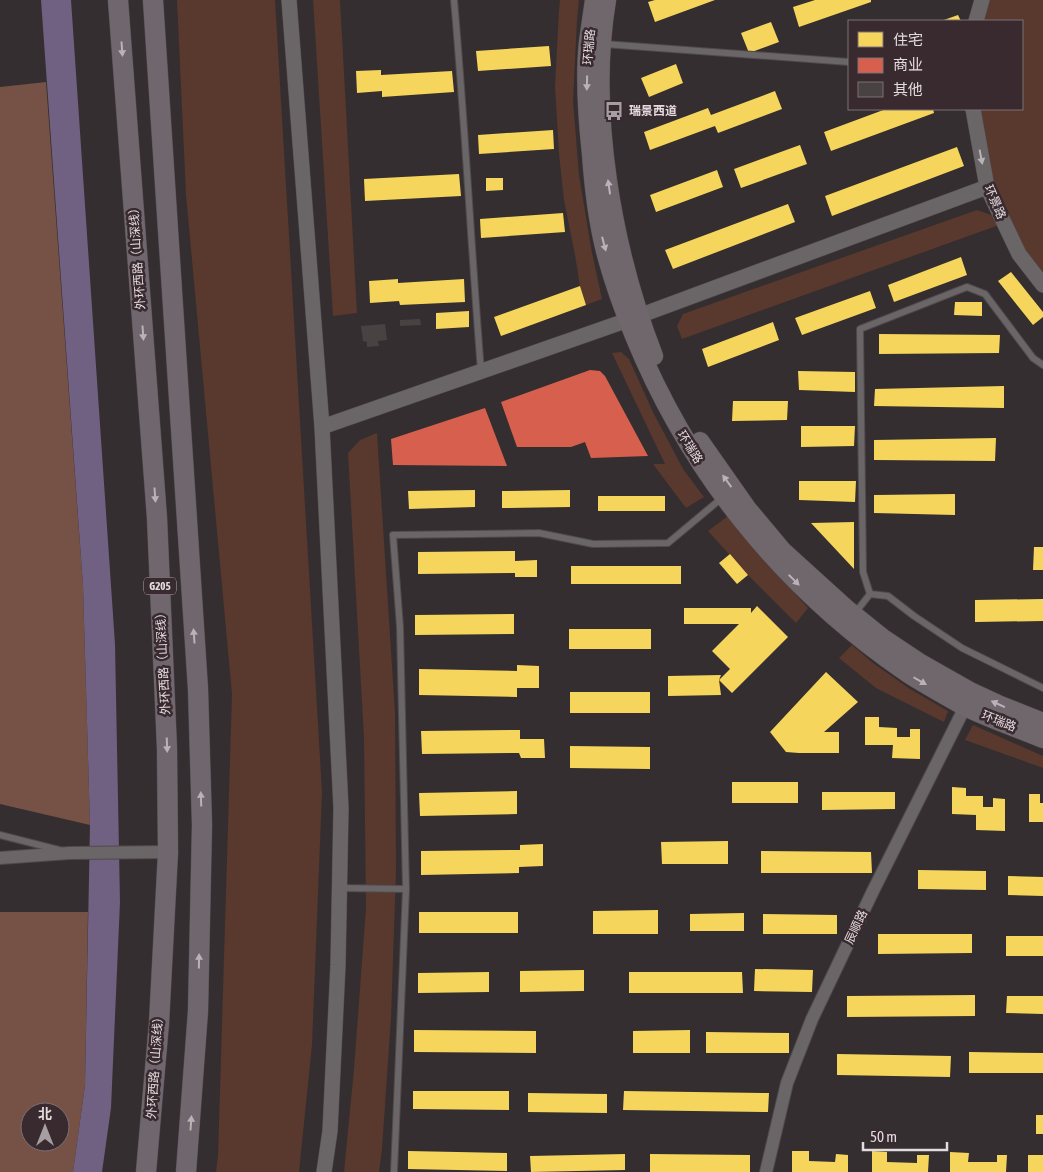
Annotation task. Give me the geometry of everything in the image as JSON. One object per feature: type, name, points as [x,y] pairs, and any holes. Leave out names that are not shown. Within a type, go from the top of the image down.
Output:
[{"type":"highway","name":"外环西路（山深线）","points":[[118,0],[157,518],[167,749],[168,852],[159,1023],[146,1172]]},
{"type":"highway","name":"G205","points":[[153,0],[198,689],[202,815],[198,1011],[186,1172]]},
{"type":"main road","name":"环瑞路","points":[[594,0],[595,43]]},
{"type":"main road","name":"环瑞路","points":[[607,0],[595,43],[586,111],[594,188],[602,239],[614,281],[678,404],[704,448],[747,508],[783,551],[849,620],[905,672],[969,699],[1043,738]]},
{"type":"main road","name":"环瑞路","points":[[634,318],[647,367],[670,414],[694,455],[723,498],[786,572],[812,598],[849,620]]},
{"type":"main road","name":"环瑞路","points":[[969,699],[998,704],[1043,722]]},
{"type":"street","points":[[289,0],[322,427],[341,808],[338,965],[330,1131],[324,1172]]},
{"type":"street","points":[[976,20],[982,0]]},
{"type":"street","name":"环景路","points":[[973,110],[987,187],[1019,254],[1043,285]]},
{"type":"street","points":[[322,427],[634,318],[987,187]]},
{"type":"street","name":"辰顺路","points":[[766,1172],[787,1083],[812,1019],[872,892],[969,699]]},
{"type":"street","points":[[0,858],[69,853],[168,852]]},
{"type":"lane","points":[[454,0],[481,371]]},
{"type":"lane","points":[[595,43],[848,62]]},
{"type":"lane","points":[[870,594],[864,572],[860,328],[967,287],[985,294],[1033,358],[1043,365]]},
{"type":"lane","points":[[394,1172],[406,889],[400,627],[393,535],[539,533],[593,544],[668,543],[723,498]]},
{"type":"lane","points":[[849,620],[870,594]]},
{"type":"lane","points":[[870,594],[888,596],[962,648],[1043,688]]},
{"type":"lane","points":[[0,835],[69,853]]},
{"type":"lane","points":[[340,888],[406,889]]},
{"type":"shaded area","points":[[41,0],[71,0],[115,644],[120,902],[111,1108],[102,1172],[73,1172],[85,1085],[90,825],[83,586]]},
{"type":"shaded area","points":[[177,0],[275,0],[322,792],[312,1045],[299,1172],[216,1172],[232,694],[186,195]]},
{"type":"shaded area","points":[[313,0],[340,0],[357,313],[333,316]]},
{"type":"shaded area","points":[[560,0],[579,0],[573,101],[579,175],[602,299],[586,305],[580,286],[564,200],[559,154],[555,87]]},
{"type":"shaded area","points":[[982,0],[1043,0],[1043,285],[987,187],[973,110],[1023,110],[1023,20],[976,20]]},
{"type":"shaded area","points":[[46,82],[83,586],[90,825],[0,804],[0,87]]},
{"type":"shaded area","points":[[977,210],[991,215],[999,225],[682,339],[677,326],[683,314]]},
{"type":"shaded area","points":[[621,352],[629,359],[653,412],[683,469],[704,497],[686,508],[653,464],[665,464],[612,353]]},
{"type":"shaded area","points":[[377,433],[395,713],[396,871],[391,1018],[379,1172],[344,1172],[366,908],[364,738],[348,453],[360,440]]},
{"type":"shaded area","points":[[728,516],[808,608],[796,623],[748,575],[708,531]]},
{"type":"shaded area","points":[[852,645],[873,663],[910,689],[948,711],[944,722],[876,688],[839,658]]},
{"type":"shaded area","points":[[973,725],[1043,756],[1043,768],[965,740]]},
{"type":"shaded area","points":[[0,912],[88,912],[85,1085],[73,1172],[0,1172]]},
{"type":"building: 住宅","points":[[655,0],[715,0],[655,22],[648,2]]},
{"type":"building: 住宅","points":[[815,0],[871,0],[871,2],[799,27],[793,7]]},
{"type":"building: 住宅","points":[[958,15],[960,20],[944,20]]},
{"type":"building: 住宅","points":[[771,22],[779,42],[749,53],[741,33]]},
{"type":"building: 住宅","points":[[549,46],[551,66],[478,71],[476,51]]},
{"type":"building: 住宅","points":[[676,64],[683,83],[649,97],[641,78]]},
{"type":"building: 住宅","points":[[381,70],[381,75],[452,71],[454,92],[382,97],[382,91],[357,93],[356,71]]},
{"type":"building: 住宅","points":[[775,91],[782,109],[718,133],[715,126],[650,150],[644,132],[708,108],[711,115]]},
{"type":"building: 住宅","points":[[883,110],[933,110],[934,113],[831,151],[824,132]]},
{"type":"building: 住宅","points":[[553,130],[554,149],[479,154],[478,135]]},
{"type":"building: 住宅","points":[[800,145],[807,164],[741,188],[734,169]]},
{"type":"building: 住宅","points":[[957,147],[964,166],[832,216],[825,196]]},
{"type":"building: 住宅","points":[[717,170],[723,187],[656,212],[650,195]]},
{"type":"building: 住宅","points":[[459,174],[461,196],[365,201],[364,179]]},
{"type":"building: 住宅","points":[[486,178],[503,178],[503,190],[486,191]]},
{"type":"building: 住宅","points":[[788,204],[795,222],[673,269],[665,250]]},
{"type":"building: 住宅","points":[[563,213],[565,232],[481,238],[480,219]]},
{"type":"building: 住宅","points":[[961,257],[967,275],[894,302],[888,285]]},
{"type":"building: 住宅","points":[[1011,272],[1043,312],[1043,317],[1033,325],[998,281]]},
{"type":"building: 住宅","points":[[398,279],[398,283],[464,279],[465,302],[400,305],[399,301],[370,303],[369,281]]},
{"type":"building: 住宅","points":[[580,286],[586,305],[501,336],[494,317]]},
{"type":"building: 住宅","points":[[870,291],[876,308],[802,335],[795,318]]},
{"type":"building: 住宅","points":[[955,302],[982,302],[982,316],[954,315]]},
{"type":"building: 住宅","points":[[469,311],[469,327],[436,329],[436,313]]},
{"type":"building: 住宅","points":[[773,322],[779,340],[708,367],[702,349]]},
{"type":"building: 住宅","points":[[879,334],[1000,335],[999,353],[879,354]]},
{"type":"building: 住宅","points":[[798,371],[855,372],[855,392],[799,390]]},
{"type":"building: 住宅","points":[[1004,386],[1004,408],[874,406],[875,389]]},
{"type":"building: 住宅","points":[[733,401],[788,401],[787,420],[732,421]]},
{"type":"building: 住宅","points":[[801,426],[855,426],[854,446],[801,447]]},
{"type":"building: 住宅","points":[[996,438],[995,461],[874,460],[874,440]]},
{"type":"building: 住宅","points":[[799,481],[856,481],[855,502],[799,500]]},
{"type":"building: 住宅","points":[[475,490],[475,507],[409,509],[408,491]]},
{"type":"building: 住宅","points":[[570,490],[570,507],[502,508],[502,491]]},
{"type":"building: 住宅","points":[[955,494],[955,515],[874,513],[874,495]]},
{"type":"building: 住宅","points":[[598,496],[665,496],[665,511],[598,511]]},
{"type":"building: 住宅","points":[[854,522],[854,569],[811,523]]},
{"type":"building: 住宅","points":[[1034,547],[1043,547],[1043,570],[1033,570]]},
{"type":"building: 住宅","points":[[515,551],[515,561],[537,560],[537,577],[515,577],[515,573],[418,574],[418,552]]},
{"type":"building: 住宅","points":[[730,554],[748,575],[737,584],[719,563]]},
{"type":"building: 住宅","points":[[571,566],[681,566],[681,584],[571,584]]},
{"type":"building: 住宅","points":[[1043,599],[1043,621],[975,622],[975,600]]},
{"type":"building: 住宅","points":[[757,606],[788,637],[732,693],[719,680],[730,669],[712,651],[739,624],[684,624],[684,608],[751,608],[751,613]]},
{"type":"building: 住宅","points":[[514,614],[514,634],[415,635],[415,615]]},
{"type":"building: 住宅","points":[[569,629],[651,629],[651,649],[569,649]]},
{"type":"building: 住宅","points":[[517,665],[539,666],[539,688],[517,688],[517,697],[419,695],[419,669],[517,671]]},
{"type":"building: 住宅","points":[[826,672],[858,702],[824,732],[839,732],[839,753],[786,752],[770,732]]},
{"type":"building: 住宅","points":[[721,675],[719,680],[721,695],[668,696],[668,676]]},
{"type":"building: 住宅","points":[[570,692],[650,692],[650,713],[570,713]]},
{"type":"building: 住宅","points":[[865,717],[879,717],[879,727],[897,728],[897,737],[910,737],[910,729],[920,729],[920,759],[892,758],[893,745],[865,745]]},
{"type":"building: 住宅","points":[[520,730],[520,739],[544,739],[545,758],[521,758],[519,753],[422,754],[421,731]]},
{"type":"building: 住宅","points":[[570,746],[650,747],[650,769],[570,768]]},
{"type":"building: 住宅","points":[[732,782],[798,782],[798,803],[732,803]]},
{"type":"building: 住宅","points":[[952,787],[966,788],[966,796],[983,796],[983,807],[993,807],[993,798],[1005,799],[1005,831],[976,830],[976,815],[952,814]]},
{"type":"building: 住宅","points":[[517,791],[517,814],[420,816],[419,793]]},
{"type":"building: 住宅","points":[[822,792],[895,792],[895,809],[822,810]]},
{"type":"building: 住宅","points":[[1029,794],[1040,794],[1040,803],[1043,803],[1043,822],[1029,822]]},
{"type":"building: 住宅","points":[[728,841],[728,864],[662,864],[661,842]]},
{"type":"building: 住宅","points":[[543,844],[543,866],[519,867],[519,873],[421,875],[421,851],[520,850],[520,845]]},
{"type":"building: 住宅","points":[[761,851],[871,852],[872,873],[761,873]]},
{"type":"building: 住宅","points":[[918,870],[986,871],[986,890],[918,889]]},
{"type":"building: 住宅","points":[[1008,876],[1043,877],[1043,896],[1008,895]]},
{"type":"building: 住宅","points":[[658,910],[658,934],[593,934],[593,911]]},
{"type":"building: 住宅","points":[[419,912],[518,912],[518,933],[419,933]]},
{"type":"building: 住宅","points":[[744,913],[744,931],[690,931],[690,914]]},
{"type":"building: 住宅","points":[[763,914],[837,915],[837,934],[763,934]]},
{"type":"building: 住宅","points":[[878,934],[972,934],[972,953],[878,954]]},
{"type":"building: 住宅","points":[[1006,936],[1043,936],[1043,956],[1006,956]]},
{"type":"building: 住宅","points":[[755,969],[813,970],[812,992],[754,991]]},
{"type":"building: 住宅","points":[[584,970],[584,991],[520,992],[520,971]]},
{"type":"building: 住宅","points":[[489,972],[489,992],[418,993],[418,973]]},
{"type":"building: 住宅","points":[[629,972],[742,972],[743,993],[629,993]]},
{"type":"building: 住宅","points":[[975,995],[975,1016],[847,1017],[847,996]]},
{"type":"building: 住宅","points":[[1007,996],[1043,996],[1043,1014],[1006,1013]]},
{"type":"building: 住宅","points":[[414,1030],[536,1031],[536,1053],[414,1052]]},
{"type":"building: 住宅","points":[[690,1030],[690,1053],[633,1053],[633,1031]]},
{"type":"building: 住宅","points":[[706,1032],[789,1033],[789,1053],[706,1053]]},
{"type":"building: 住宅","points":[[969,1052],[1043,1053],[1043,1073],[969,1073]]},
{"type":"building: 住宅","points":[[837,1054],[951,1056],[950,1077],[837,1075]]},
{"type":"building: 住宅","points":[[413,1091],[509,1091],[509,1110],[413,1109]]},
{"type":"building: 住宅","points":[[624,1091],[769,1093],[768,1112],[623,1110]]},
{"type":"building: 住宅","points":[[528,1093],[607,1094],[607,1113],[528,1112]]},
{"type":"building: 住宅","points":[[1036,1115],[1043,1115],[1043,1134],[1036,1134]]},
{"type":"building: 住宅","points":[[408,1151],[507,1153],[507,1171],[408,1169]]},
{"type":"building: 住宅","points":[[792,1151],[809,1151],[809,1161],[835,1162],[836,1154],[848,1155],[848,1172],[792,1172]]},
{"type":"building: 住宅","points":[[872,1151],[887,1152],[887,1162],[917,1163],[917,1155],[929,1155],[928,1172],[872,1172]]},
{"type":"building: 住宅","points":[[950,1152],[969,1153],[968,1162],[997,1162],[997,1155],[1007,1155],[1006,1172],[950,1172]]},
{"type":"building: 住宅","points":[[625,1154],[625,1170],[531,1172],[530,1156]]},
{"type":"building: 住宅","points":[[650,1154],[750,1155],[750,1172],[650,1172]]},
{"type":"building: 住宅","points":[[1028,1155],[1043,1155],[1043,1172],[1028,1172]]},
{"type":"building: 商业","points":[[590,370],[600,371],[605,376],[648,456],[591,458],[585,442],[571,447],[517,447],[501,402]]},
{"type":"building: 商业","points":[[485,408],[507,466],[393,465],[391,439]]},
{"type":"building: 其他","points":[[420,319],[421,325],[400,326],[400,320]]},
{"type":"building: 其他","points":[[385,324],[387,340],[378,341],[379,346],[367,347],[367,342],[363,341],[361,326]]},
{"type":"place","name":"瑞景西道","points":[[614,111]]}]
